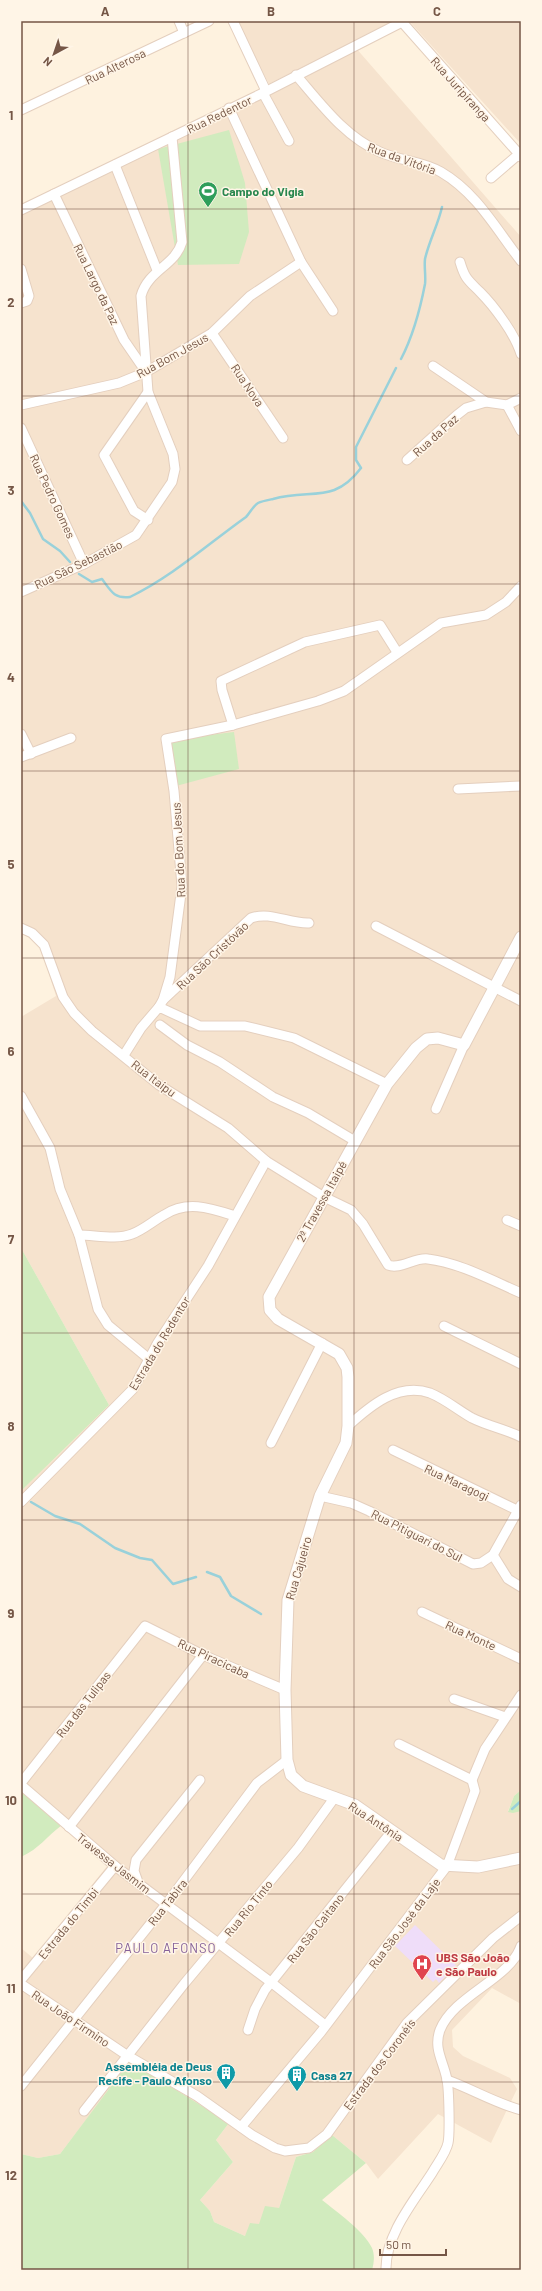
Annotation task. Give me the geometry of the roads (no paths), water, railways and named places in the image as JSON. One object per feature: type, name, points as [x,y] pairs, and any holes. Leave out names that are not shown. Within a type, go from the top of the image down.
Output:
[{"type":"street","points":[[179,21],[184,33]]},
{"type":"street","name":"Rua Alterosa","points":[[21,110],[209,21]]},
{"type":"street","points":[[233,21],[264,92],[289,141]]},
{"type":"street","name":"Rua Redentor","points":[[21,210],[264,92],[403,22]]},
{"type":"street","name":"Rua Juripiranga","points":[[403,22],[520,155]]},
{"type":"street","name":"Rua da Vitória","points":[[296,75],[339,124],[361,142],[382,153],[433,168],[465,189],[493,222],[521,261]]},
{"type":"street","points":[[229,108],[301,262],[333,311]]},
{"type":"street","name":"Rua São Sebastião","points":[[22,587],[84,564],[136,535],[148,520],[172,482],[175,468],[173,454],[148,392],[141,296],[147,282],[157,270],[176,256],[182,242],[172,137]]},
{"type":"street","points":[[491,178],[520,155]]},
{"type":"street","points":[[115,165],[157,270]]},
{"type":"street","name":"Rua Largo da Paz","points":[[54,194],[124,340],[146,372]]},
{"type":"street","name":"Rua Bom Jesus","points":[[21,405],[119,383],[146,372],[212,333],[250,296],[301,262]]},
{"type":"street","points":[[460,262],[465,277],[480,291],[513,335],[521,354]]},
{"type":"street","points":[[21,269],[29,296],[27,301],[21,303]]},
{"type":"street","name":"Rua Nova","points":[[212,333],[283,438]]},
{"type":"street","points":[[433,366],[486,402],[507,405],[521,398]]},
{"type":"street","points":[[148,392],[104,455],[134,511],[148,520]]},
{"type":"street","name":"Rua da Paz","points":[[407,460],[457,414],[466,408],[486,402]]},
{"type":"street","points":[[507,405],[521,431]]},
{"type":"street","name":"Rua Pedro Gomes","points":[[21,428],[84,564]]},
{"type":"street","points":[[397,652],[380,625],[325,636],[296,646],[221,681],[222,690],[233,725],[344,691],[397,652],[442,623],[477,618],[493,612],[506,602],[521,586]]},
{"type":"street","name":"Rua do Bom Jesus","points":[[161,1004],[170,977],[177,935],[182,886],[174,791],[166,739],[233,725]]},
{"type":"street","points":[[21,734],[31,754]]},
{"type":"street","points":[[21,757],[71,738]]},
{"type":"street","points":[[458,789],[521,786]]},
{"type":"street","name":"Rua São Cristóvão","points":[[124,1055],[141,1028],[161,1004],[252,918],[264,915],[294,922],[309,923]]},
{"type":"street","points":[[376,926],[521,1001]]},
{"type":"street","name":"Rua Itaipu","points":[[21,928],[32,933],[44,945],[63,997],[74,1013],[92,1031],[124,1055],[159,1085],[228,1128],[266,1161],[324,1197],[344,1206],[358,1218],[388,1265],[398,1266],[411,1260],[427,1259],[464,1269],[521,1293]]},
{"type":"street","points":[[436,1109],[464,1045],[493,986],[521,937]]},
{"type":"street","points":[[161,1004],[200,1026],[245,1026],[294,1038],[387,1084]]},
{"type":"street","points":[[160,1025],[187,1045],[220,1062],[268,1093],[308,1113],[355,1140]]},
{"type":"street","name":"2ª Travessa Itaipé","points":[[320,1496],[346,1443],[348,1426],[347,1368],[339,1354],[278,1319],[270,1310],[269,1297],[292,1252],[387,1084],[416,1048],[427,1039],[438,1038],[464,1045]]},
{"type":"street","points":[[21,1096],[50,1148],[60,1189],[79,1235],[91,1284],[102,1317],[108,1325],[149,1359]]},
{"type":"street","name":"Estrada do Redentor","points":[[21,1502],[133,1389],[149,1359],[208,1266],[266,1161]]},
{"type":"street","points":[[79,1235],[131,1235],[174,1209],[183,1206],[209,1208],[235,1216]]},
{"type":"street","points":[[507,1220],[521,1226]]},
{"type":"street","points":[[444,1326],[521,1364]]},
{"type":"street","points":[[271,1443],[322,1343]]},
{"type":"street","points":[[348,1426],[363,1413],[384,1399],[410,1390],[430,1394],[477,1420],[521,1437]]},
{"type":"street","name":"Rua Maragogi","points":[[393,1450],[520,1509]]},
{"type":"street","name":"Rua Pitiguari do Sul","points":[[320,1496],[351,1503],[369,1510],[473,1564],[480,1563],[493,1555]]},
{"type":"street","name":"Rua Cajueiro","points":[[285,1690],[288,1600],[320,1496]]},
{"type":"street","points":[[520,1509],[493,1555],[508,1579],[521,1587]]},
{"type":"street","name":"Rua Monte","points":[[422,1612],[521,1659]]},
{"type":"street","name":"Rua Piracicaba","points":[[145,1626],[203,1655],[285,1690]]},
{"type":"street","name":"Rua das Tulipas","points":[[21,1784],[145,1626]]},
{"type":"street","points":[[69,1827],[203,1655]]},
{"type":"street","name":"Rua Antônia","points":[[285,1690],[287,1760],[294,1780],[312,1791],[335,1797],[354,1805],[437,1862],[447,1866],[488,1866],[521,1858]]},
{"type":"street","name":"Rua São José da Laje","points":[[241,2127],[325,2025],[447,1866],[475,1791],[472,1780],[485,1749],[521,1695]]},
{"type":"street","points":[[454,1699],[505,1717]]},
{"type":"street","points":[[399,1744],[472,1780]]},
{"type":"street","name":"Rua Tabira","points":[[21,2086],[72,2020],[167,1903],[257,1783],[287,1760]]},
{"type":"street","points":[[139,1883],[134,1871],[136,1860],[200,1780]]},
{"type":"street","name":"Travessa Jasmim","points":[[21,1784],[115,1866],[167,1903],[325,2025]]},
{"type":"street","name":"Rua Rio Tinto","points":[[84,2111],[184,1984],[298,1848],[335,1797]]},
{"type":"street","name":"Rua São Caitano","points":[[248,2030],[257,2004],[272,1983],[392,1831]]},
{"type":"street","name":"Estrada do Timbi","points":[[21,1980],[115,1866]]},
{"type":"street","name":"Estrada dos Coronéis","points":[[309,2148],[316,2144],[332,2128],[407,2023],[493,1938],[521,1916]]},
{"type":"street","points":[[386,2270],[386,2258],[395,2233],[435,2169],[448,2144],[447,2080],[437,2048],[440,2029],[464,2000],[500,1972],[514,1958],[521,1946]]},
{"type":"street","name":"Rua João Firmino","points":[[21,1984],[72,2020],[128,2056],[198,2096],[241,2127],[275,2148],[286,2151],[309,2148]]},
{"type":"street","points":[[447,2080],[499,2103],[521,2110]]},
{"type":"waterway","points":[[401,359],[413,332],[425,284],[425,259],[442,207]]},
{"type":"waterway","points":[[79,574],[92,582],[102,579],[116,595],[120,597],[130,597],[146,589],[190,559],[246,517],[258,503],[287,496],[321,493],[341,487],[351,480],[361,468],[356,460],[356,447],[396,368]]},
{"type":"waterway","points":[[21,501],[30,513],[43,539],[60,551],[70,562]]},
{"type":"waterway","points":[[31,1502],[55,1516],[80,1524],[115,1548],[140,1558],[152,1560],[173,1584],[196,1577]]},
{"type":"waterway","points":[[207,1572],[220,1577],[231,1596],[261,1614]]},
{"type":"waterway","points":[[512,1809],[521,1801]]},
{"type":"place","name":"Campo do Vigia","points":[[208,208]]},
{"type":"place","name":"UBS São João e São Paulo","points":[[422,1981]]},
{"type":"place","name":"Assembléia de Deus Recife - Paulo Afonso","points":[[226,2090]]},
{"type":"place","name":"Casa 27","points":[[297,2092]]},
{"type":"district","name":"PAULO AFONSO","points":[[166,1948]]}]
